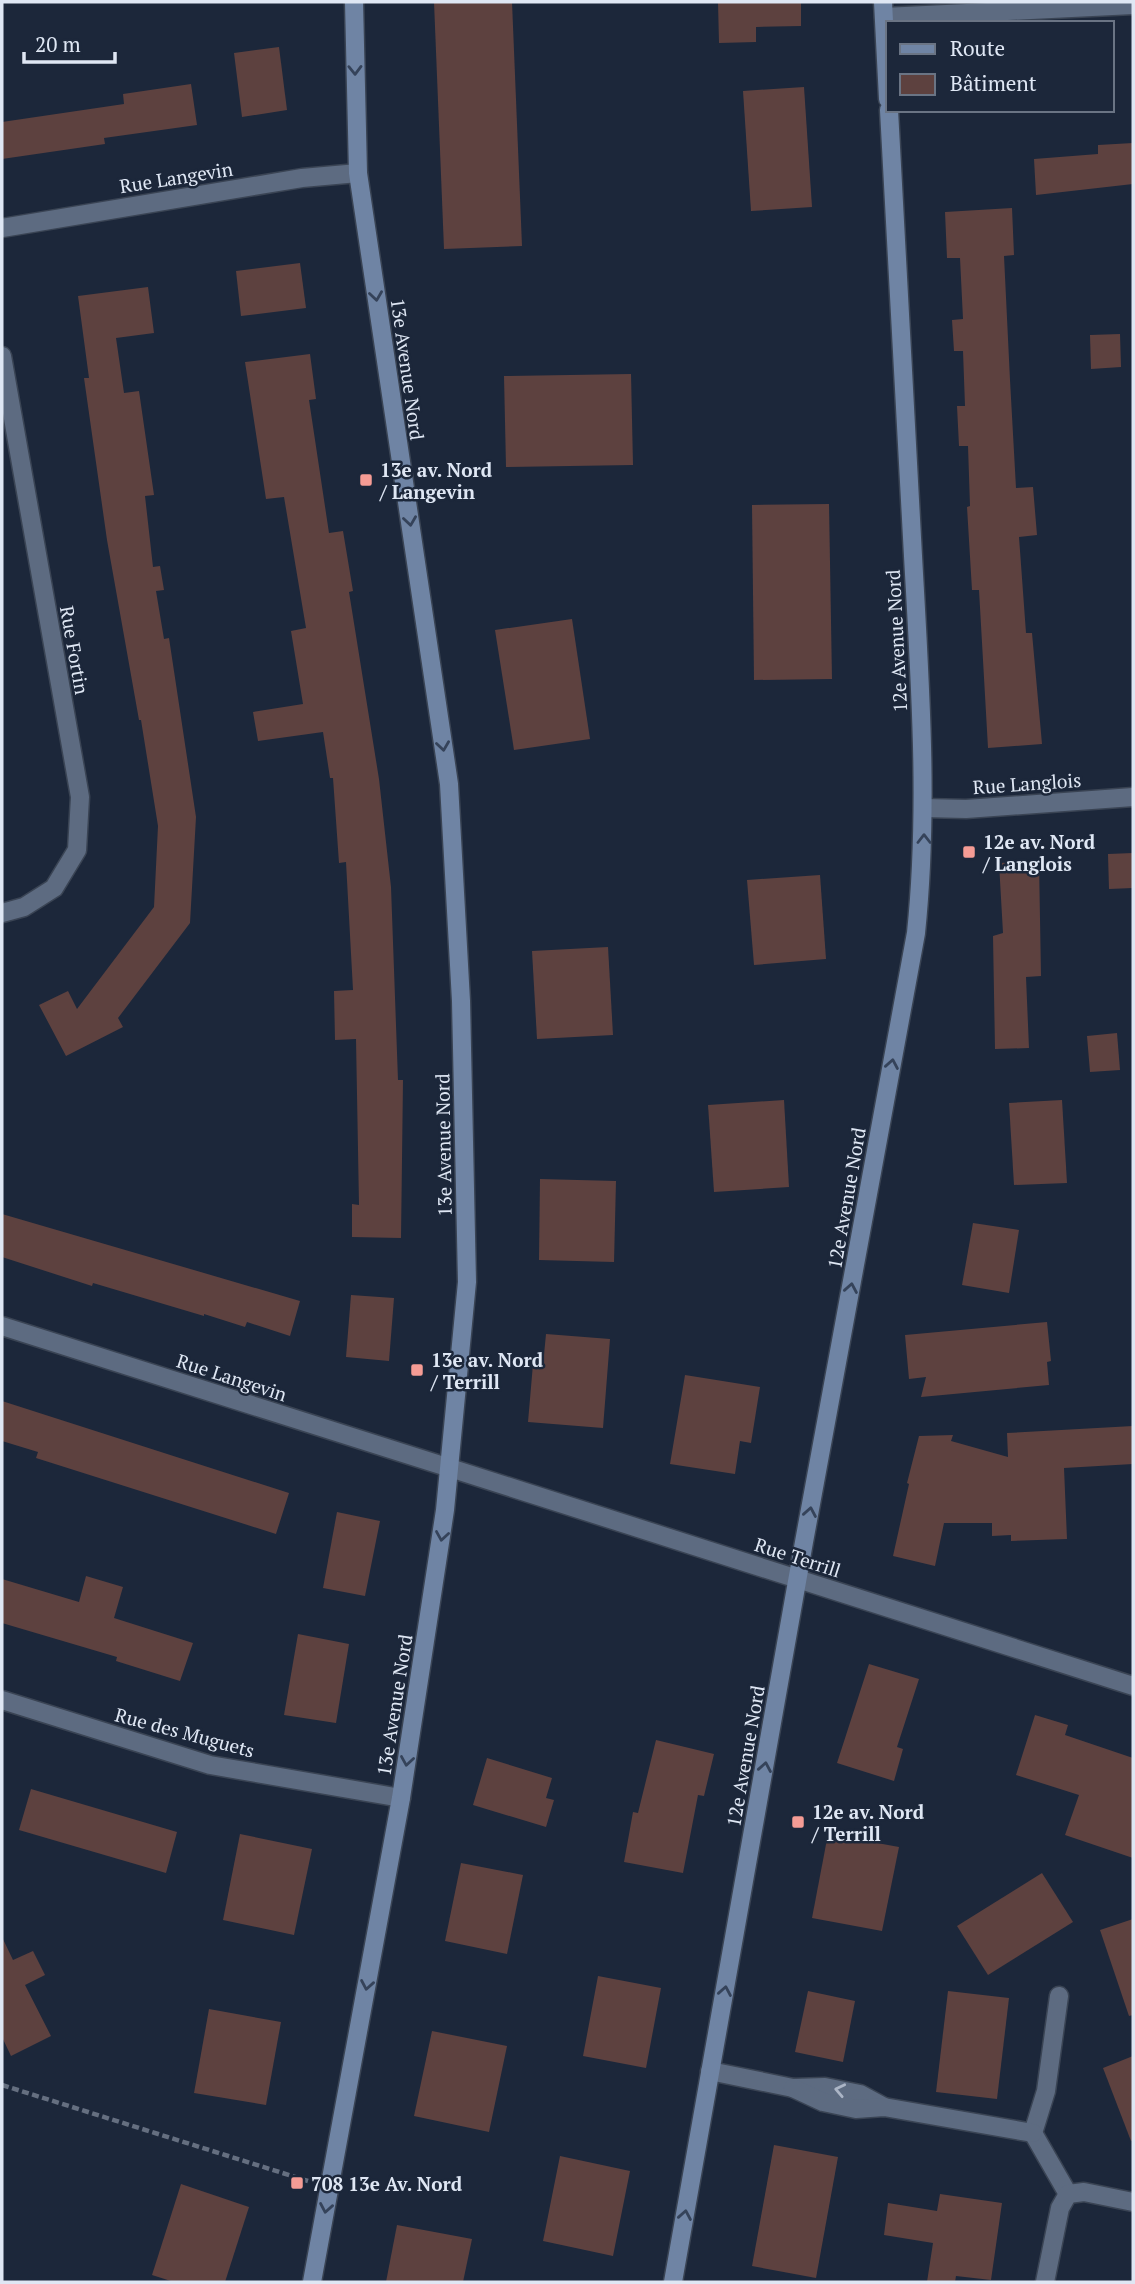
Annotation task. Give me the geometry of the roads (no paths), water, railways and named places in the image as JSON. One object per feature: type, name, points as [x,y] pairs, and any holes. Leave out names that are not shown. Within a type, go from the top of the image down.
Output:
[{"type":"main road","name":"13e Avenue Nord","points":[[312,2282],[401,1798],[450,1468],[467,1282],[461,1000],[449,784],[358,173],[354,2]]},
{"type":"main road","points":[[883,9],[886,63]]},
{"type":"main road","name":"12e Avenue Nord","points":[[673,2282],[797,1579],[916,933],[924,855],[924,808],[889,112]]},
{"type":"street","points":[[883,9],[1133,5]]},
{"type":"street","name":"Rue Langevin","points":[[2,228],[302,178],[358,173]]},
{"type":"street","name":"Rue Fortin","points":[[2,356],[80,797],[77,850],[54,888],[24,907],[2,913]]},
{"type":"street","name":"Rue Langlois","points":[[924,808],[966,809],[1133,797]]},
{"type":"street","name":"Rue Langevin","points":[[2,1325],[450,1468]]},
{"type":"street","name":"Rue Terrill","points":[[450,1468],[1133,1686]]},
{"type":"street","name":"Rue des Muguets","points":[[2,1700],[210,1765],[401,1798]]},
{"type":"street","points":[[1059,1996],[1046,2091],[1033,2133],[1068,2194]]},
{"type":"street","points":[[710,2071],[793,2088],[834,2104],[856,2109],[884,2107],[1033,2133]]},
{"type":"street","points":[[1068,2194],[1084,2192],[1133,2202]]},
{"type":"street","points":[[1045,2282],[1060,2208],[1068,2194]]},
{"type":"place","name":"13e av. Nord / Langevin","points":[[366,480]]},
{"type":"place","name":"12e av. Nord / Langlois","points":[[969,852]]},
{"type":"place","name":"13e av. Nord / Terrill","points":[[417,1370]]},
{"type":"place","name":"12e av. Nord / Terrill","points":[[798,1822]]},
{"type":"place","name":"708 13e Av. Nord","points":[[297,2183]]}]
